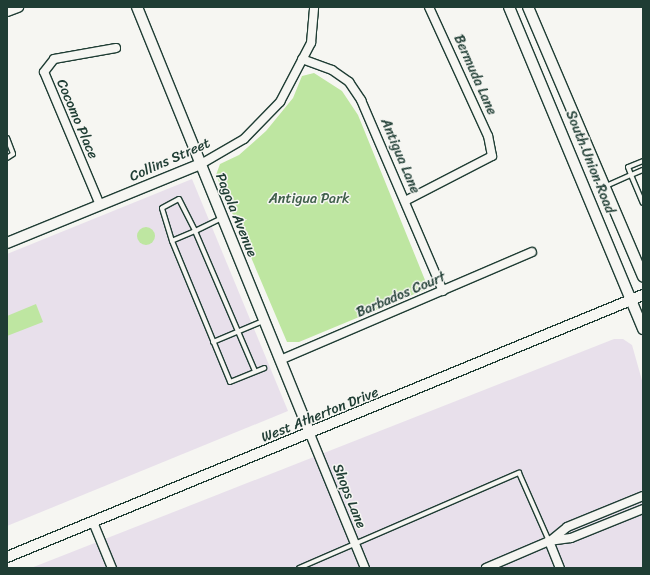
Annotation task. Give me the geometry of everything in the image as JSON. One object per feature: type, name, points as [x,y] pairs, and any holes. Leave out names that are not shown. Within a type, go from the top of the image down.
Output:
[{"type":"street","points":[[7,11],[18,7]]},
{"type":"street","name":"Pagola Avenue","points":[[137,7],[310,434]]},
{"type":"street","name":"Collins Street","points":[[7,244],[201,164],[244,139],[280,102],[311,43],[314,7]]},
{"type":"street","name":"Bermuda Lane","points":[[405,201],[492,156],[488,136],[430,7]]},
{"type":"street","name":"South Union Road","points":[[509,7],[643,329]]},
{"type":"street","name":"South Union Road","points":[[528,7],[606,186],[643,276]]},
{"type":"street","name":"Cocomo Place","points":[[100,205],[44,72],[54,59],[116,48]]},
{"type":"street","name":"Antigua Lane","points":[[302,59],[332,70],[349,82],[366,110],[443,291]]},
{"type":"street","name":"Barbados Court","points":[[280,360],[532,252]]},
{"type":"street","name":"West Atherton Drive","points":[[7,557],[632,302],[643,295]]},
{"type":"street","name":"Shops Lane","points":[[310,434],[365,568]]},
{"type":"street","points":[[486,568],[549,541],[567,528],[643,496]]},
{"type":"street","points":[[549,541],[571,538],[643,509]]},
{"type":"street","points":[[93,522],[112,568]]},
{"type":"street","points":[[549,541],[560,568]]},
{"type":"lane","points":[[7,138],[14,154],[7,158]]},
{"type":"lane","points":[[643,161],[628,167],[643,203]]},
{"type":"lane","points":[[606,186],[643,170]]},
{"type":"lane","points":[[255,372],[195,231],[179,199],[162,208],[172,241],[230,382],[255,372],[264,368]]},
{"type":"lane","points":[[172,241],[222,218]]},
{"type":"lane","points":[[213,342],[264,321]]},
{"type":"lane","points":[[299,568],[344,550],[354,542],[519,473],[549,541]]},
{"type":"shaded area","points":[[192,179],[288,411],[7,526],[7,254]]},
{"type":"shaded area","points":[[614,339],[623,339],[632,345],[643,384],[643,568],[31,568]]},
{"type":"green space","name":"Antigua Park","points":[[314,73],[342,91],[358,115],[425,280],[424,290],[299,342],[287,342],[216,175],[220,164],[239,155],[266,131],[293,98],[302,76]]},
{"type":"green space","points":[[146,227],[152,230],[155,236],[152,242],[146,245],[140,242],[137,236],[140,230]]},
{"type":"green space","points":[[36,304],[43,322],[7,336],[7,316]]}]
